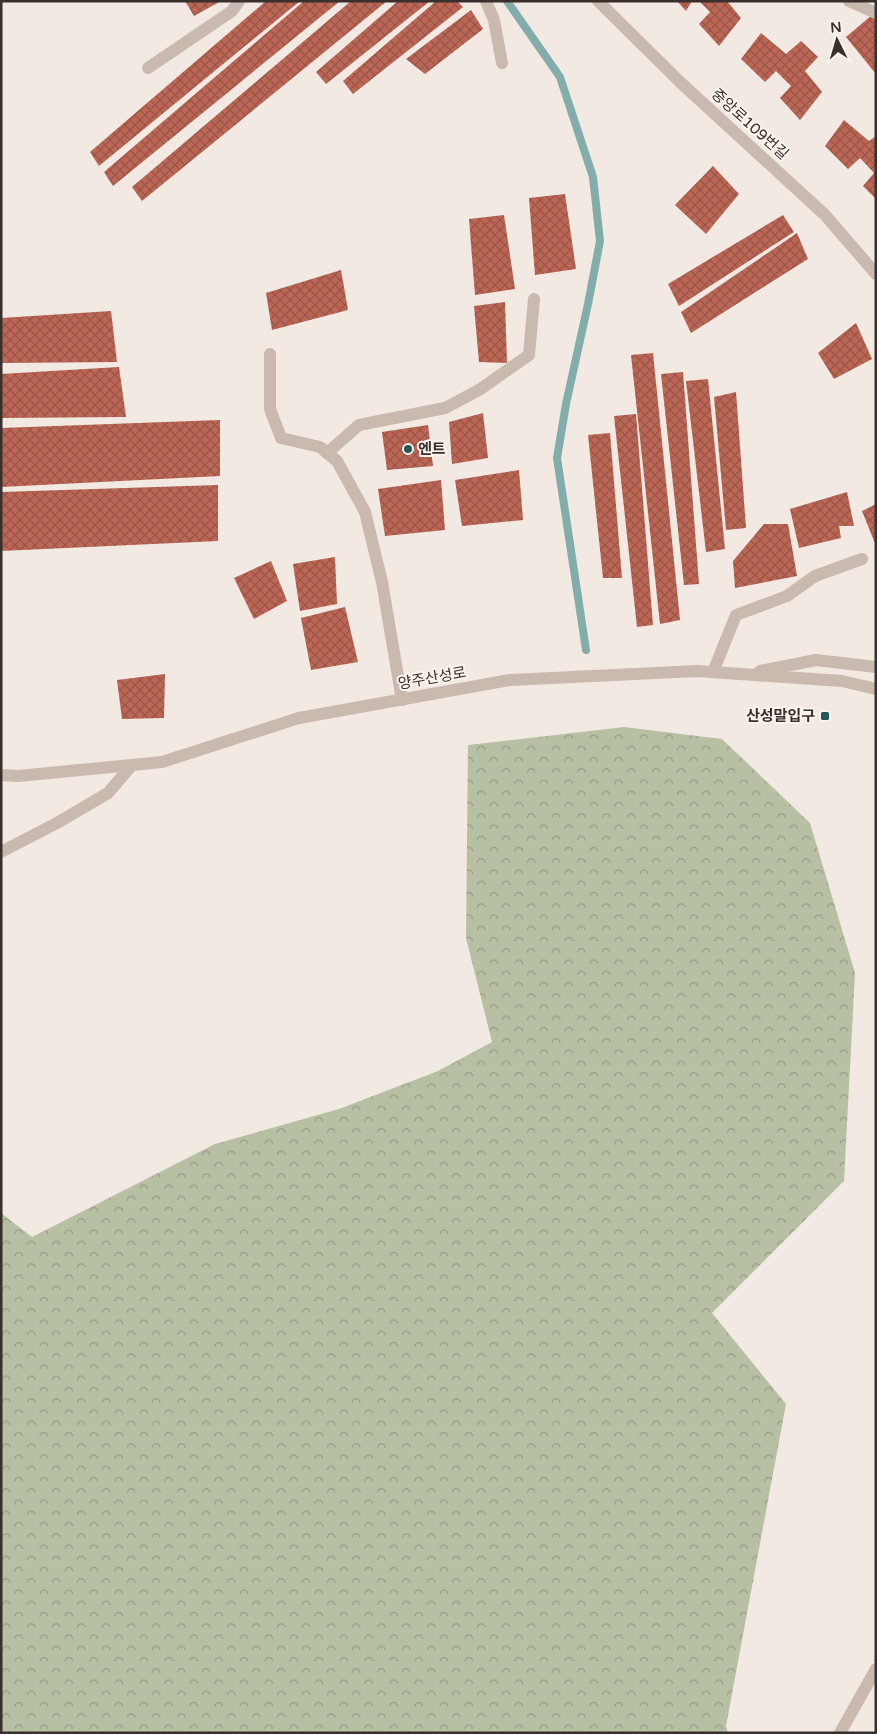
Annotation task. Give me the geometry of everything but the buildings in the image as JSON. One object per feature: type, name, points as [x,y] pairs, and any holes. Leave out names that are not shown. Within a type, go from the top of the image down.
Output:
[{"type":"street","points":[[148,68],[232,11],[239,1]]},
{"type":"street","points":[[486,1],[494,20],[502,62]]},
{"type":"street","name":"중앙로109번길","points":[[598,1],[680,82],[825,214],[876,274]]},
{"type":"street","points":[[849,1],[876,13]]},
{"type":"street","points":[[327,453],[359,424],[445,408],[479,390],[510,370],[529,355],[534,299]]},
{"type":"street","points":[[270,354],[270,409],[281,438],[320,447],[337,461],[365,512],[382,582],[402,700]]},
{"type":"street","points":[[714,672],[736,615],[787,596],[815,576],[862,559]]},
{"type":"street","points":[[746,674],[816,660],[876,667]]},
{"type":"street","name":"양주산성로","points":[[1,775],[18,776],[162,762],[299,718],[510,680],[696,671],[842,681],[876,689]]},
{"type":"street","points":[[1,852],[56,824],[108,793],[132,765]]},
{"type":"street","points":[[840,1733],[876,1668]]},
{"type":"green space","points":[[624,727],[722,739],[810,823],[855,973],[844,1181],[712,1313],[786,1404],[726,1726],[728,1733],[1,1733],[1,1213],[32,1237],[215,1144],[339,1109],[438,1071],[492,1042],[466,938],[468,745]]},
{"type":"waterway","points":[[507,1],[560,77],[593,177],[600,241],[566,404],[557,458],[586,650]]},
{"type":"place","name":"엔트","points":[[408,449]]},
{"type":"place","name":"산성말입구","points":[[825,716]]}]
